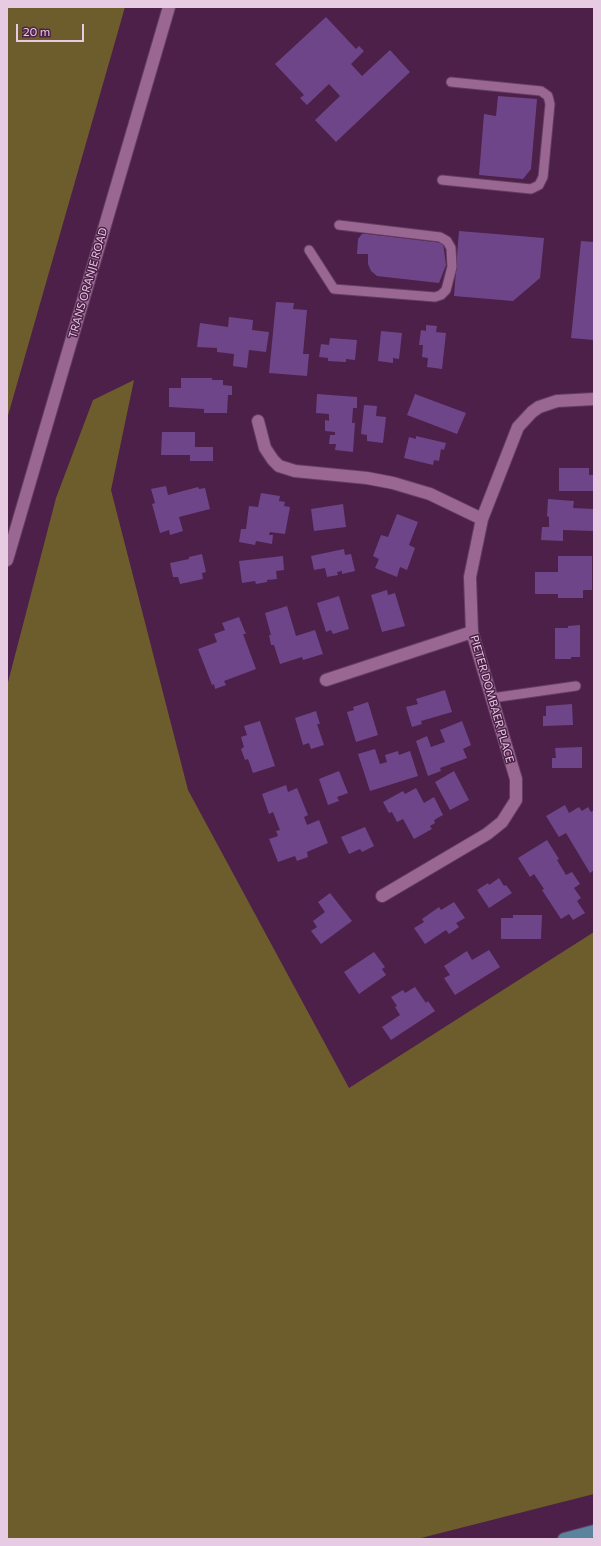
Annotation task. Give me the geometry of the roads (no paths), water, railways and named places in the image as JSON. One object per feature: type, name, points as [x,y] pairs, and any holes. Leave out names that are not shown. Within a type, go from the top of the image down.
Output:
[{"type":"main road","points":[[564,1539],[594,1531]]},
{"type":"street","name":"TRANS ORANJE ROAD","points":[[7,560],[169,7]]},
{"type":"street","name":"PIETER DOMBAER PLACE","points":[[382,896],[487,834],[502,822],[516,800],[516,779],[472,632],[470,577],[482,520],[518,427],[532,412],[539,407],[557,401],[594,399]]},
{"type":"street","points":[[258,421],[265,448],[279,466],[295,471],[367,478],[393,483],[430,494],[482,520]]},
{"type":"street","points":[[326,680],[472,632]]},
{"type":"lane","points":[[442,180],[531,190],[539,185],[543,177],[550,104],[548,96],[541,91],[451,82]]},
{"type":"lane","points":[[309,250],[334,289],[435,297],[441,295],[446,290],[452,267],[451,248],[448,241],[440,237],[339,225]]},
{"type":"lane","points":[[492,698],[576,686]]}]
